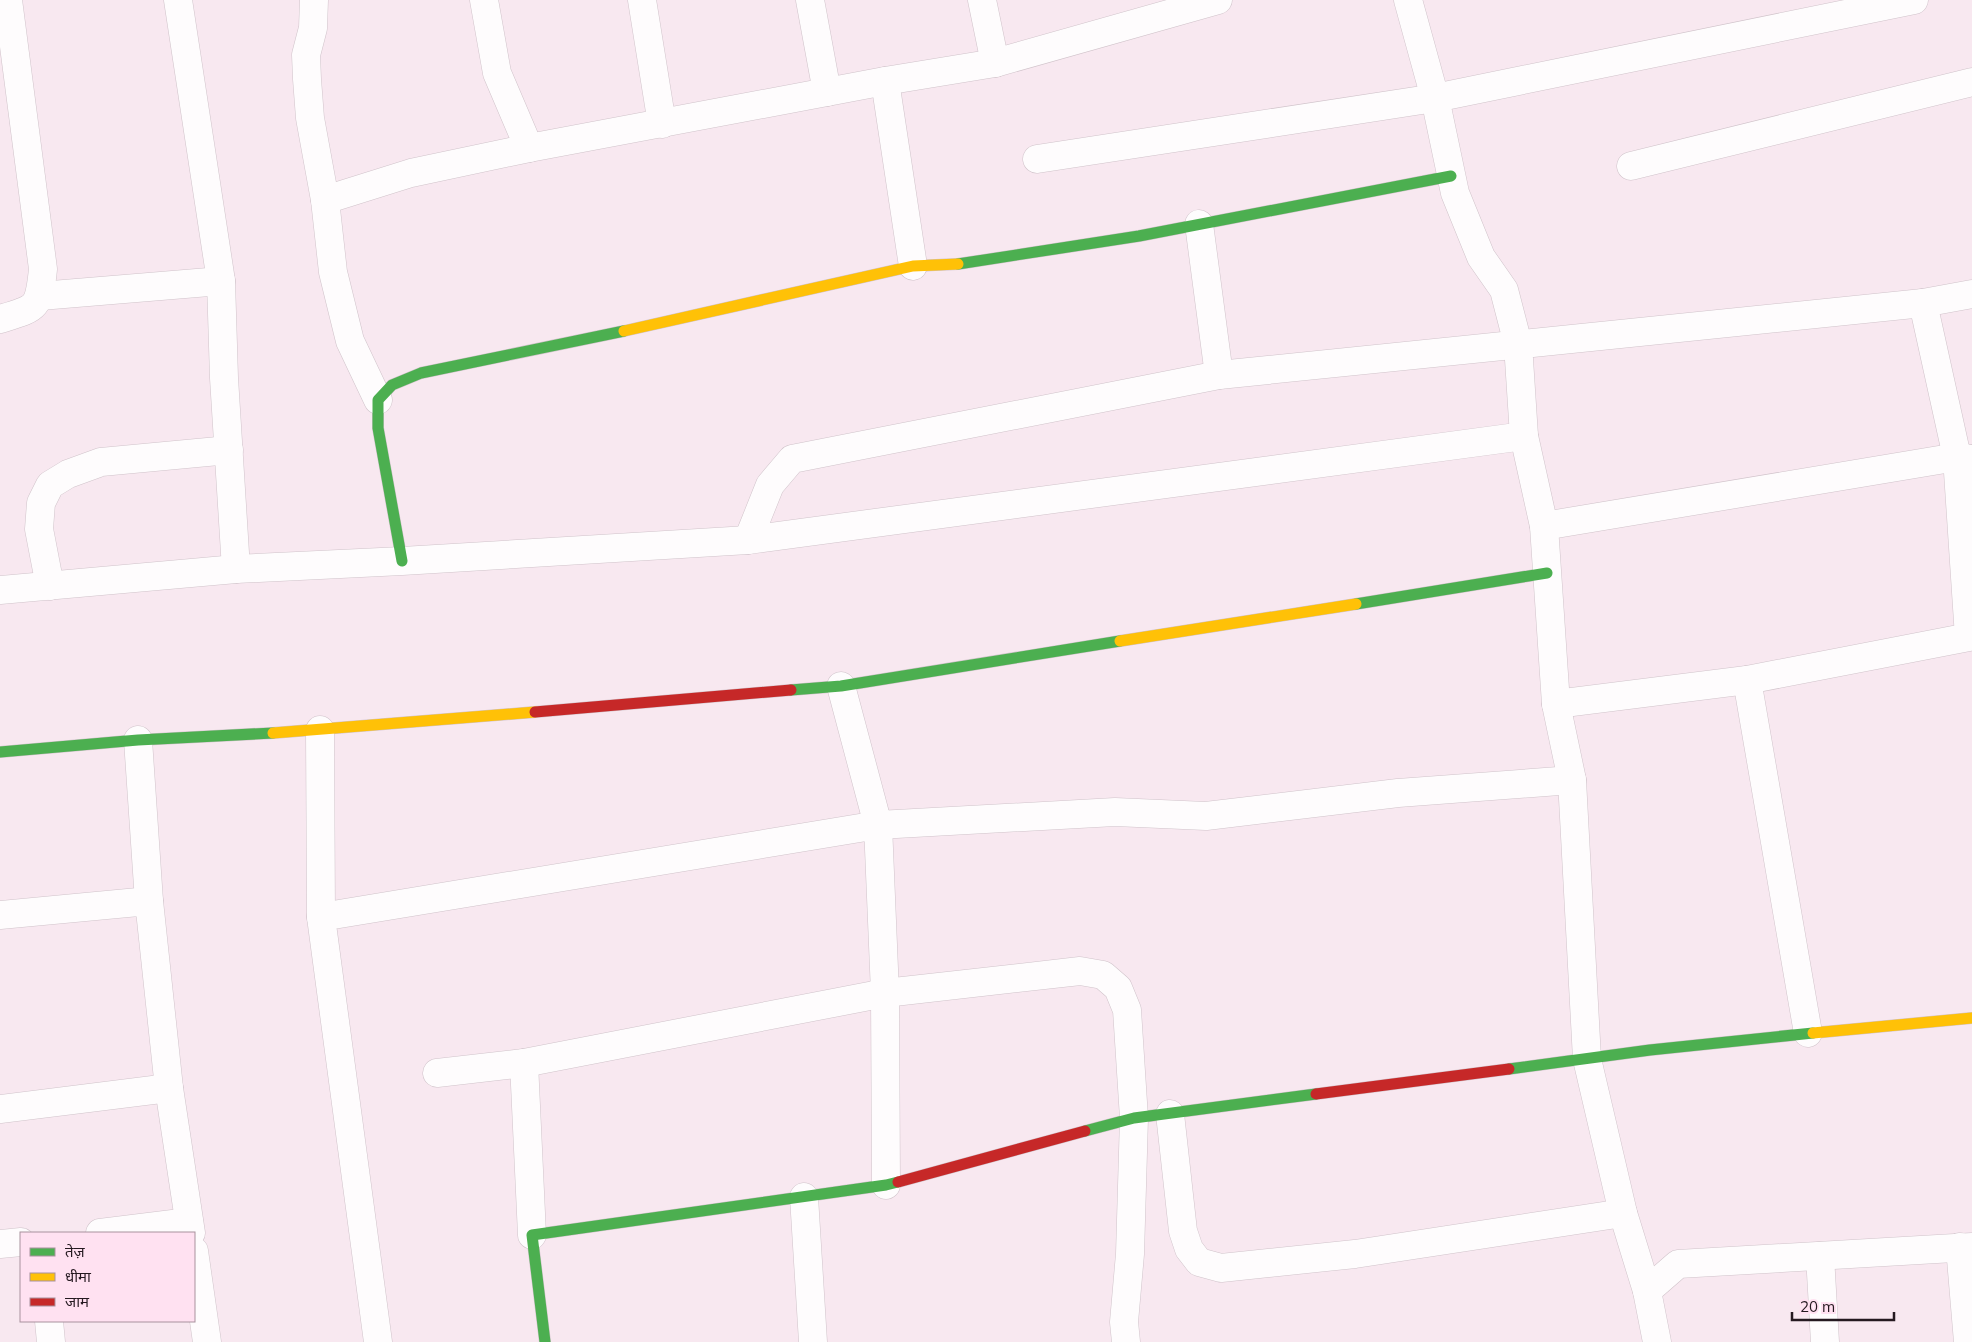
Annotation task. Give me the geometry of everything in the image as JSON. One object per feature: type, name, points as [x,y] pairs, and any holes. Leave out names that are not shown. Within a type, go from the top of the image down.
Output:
[{"type":"street","points":[[0,319],[29,310],[40,296],[42,260],[8,0]]},
{"type":"street","points":[[178,0],[221,281],[224,378],[236,569]]},
{"type":"street","points":[[314,0],[313,28],[306,55],[307,79],[310,118],[325,200],[334,272],[350,341],[378,400],[378,428],[402,561]]},
{"type":"street","points":[[484,0],[497,73],[529,148]]},
{"type":"street","points":[[642,0],[662,124]]},
{"type":"street","points":[[810,0],[827,92]]},
{"type":"street","points":[[982,0],[995,63]]},
{"type":"street","points":[[325,200],[411,173],[529,148],[885,81],[995,63],[1218,0]]},
{"type":"street","points":[[1408,0],[1435,98],[1455,193],[1481,257],[1504,290],[1518,344],[1524,436],[1544,526],[1556,704],[1572,780],[1587,1059],[1623,1213],[1647,1291],[1657,1342]]},
{"type":"street","points":[[1038,159],[1435,98],[1914,0]]},
{"type":"street","points":[[885,81],[913,266]]},
{"type":"street","points":[[1631,166],[1972,82]]},
{"type":"street","points":[[378,400],[392,385],[421,373],[642,327],[913,266],[964,264],[1139,236],[1451,176]]},
{"type":"street","points":[[1199,224],[1219,375]]},
{"type":"street","points":[[40,296],[221,281]]},
{"type":"street","points":[[748,540],[770,485],[792,459],[1219,375],[1924,303],[1972,294]]},
{"type":"street","points":[[1556,704],[1747,680],[1969,637],[1964,458],[1924,303]]},
{"type":"street","points":[[0,590],[236,569],[748,540],[1524,436]]},
{"type":"street","points":[[50,586],[39,529],[41,503],[50,485],[68,474],[101,462],[229,450]]},
{"type":"street","points":[[1544,526],[1964,458]]},
{"type":"street","points":[[0,752],[138,740],[320,730],[841,686],[1547,573]]},
{"type":"street","points":[[1747,680],[1808,1033]]},
{"type":"street","points":[[841,686],[878,826],[885,993],[886,1186]]},
{"type":"street","points":[[320,730],[321,917],[378,1342]]},
{"type":"street","points":[[118,1232],[190,1228],[169,1088],[149,901],[138,740]]},
{"type":"street","points":[[321,917],[878,826],[1114,812],[1206,816],[1398,793],[1572,780]]},
{"type":"street","points":[[0,915],[149,901]]},
{"type":"street","points":[[437,1073],[524,1062],[885,993],[1080,971],[1103,974],[1118,988],[1127,1010],[1134,1118],[1130,1254],[1124,1322],[1126,1342]]},
{"type":"street","points":[[532,1235],[886,1186],[1134,1118],[1587,1059],[1808,1033],[1972,1018]]},
{"type":"street","points":[[524,1062],[532,1235],[545,1342]]},
{"type":"street","points":[[0,1109],[169,1088]]},
{"type":"street","points":[[1170,1114],[1183,1231],[1189,1249],[1199,1262],[1221,1268],[1355,1254],[1623,1213]]},
{"type":"street","points":[[804,1197],[813,1342]]},
{"type":"street","points":[[0,1244],[20,1242]]},
{"type":"street","points":[[1647,1291],[1678,1264],[1966,1247],[1968,1342]]},
{"type":"street","points":[[1820,1256],[1825,1342]]},
{"type":"street","points":[[195,1258],[208,1342]]},
{"type":"street","points":[[49,1322],[51,1342]]},
{"type":"traffic: fast","points":[[958,264],[1139,236],[1451,176]]},
{"type":"traffic: fast","points":[[402,561],[378,428],[378,400],[392,385],[421,373],[624,331]]},
{"type":"traffic: fast","points":[[1356,604],[1547,573]]},
{"type":"traffic: fast","points":[[791,690],[841,686],[1120,641]]},
{"type":"traffic: fast","points":[[0,752],[138,740],[273,733]]},
{"type":"traffic: fast","points":[[1509,1069],[1650,1050],[1813,1033]]},
{"type":"traffic: fast","points":[[1085,1131],[1134,1118],[1316,1094]]},
{"type":"traffic: fast","points":[[545,1342],[532,1235],[898,1182]]},
{"type":"traffic: slow","points":[[624,331],[913,266],[958,264]]},
{"type":"traffic: slow","points":[[1120,641],[1356,604]]},
{"type":"traffic: slow","points":[[273,733],[535,712]]},
{"type":"traffic: slow","points":[[1813,1033],[1972,1018]]},
{"type":"traffic: jam","points":[[535,712],[791,690]]},
{"type":"traffic: jam","points":[[1316,1094],[1509,1069]]},
{"type":"traffic: jam","points":[[898,1182],[1085,1131]]}]
